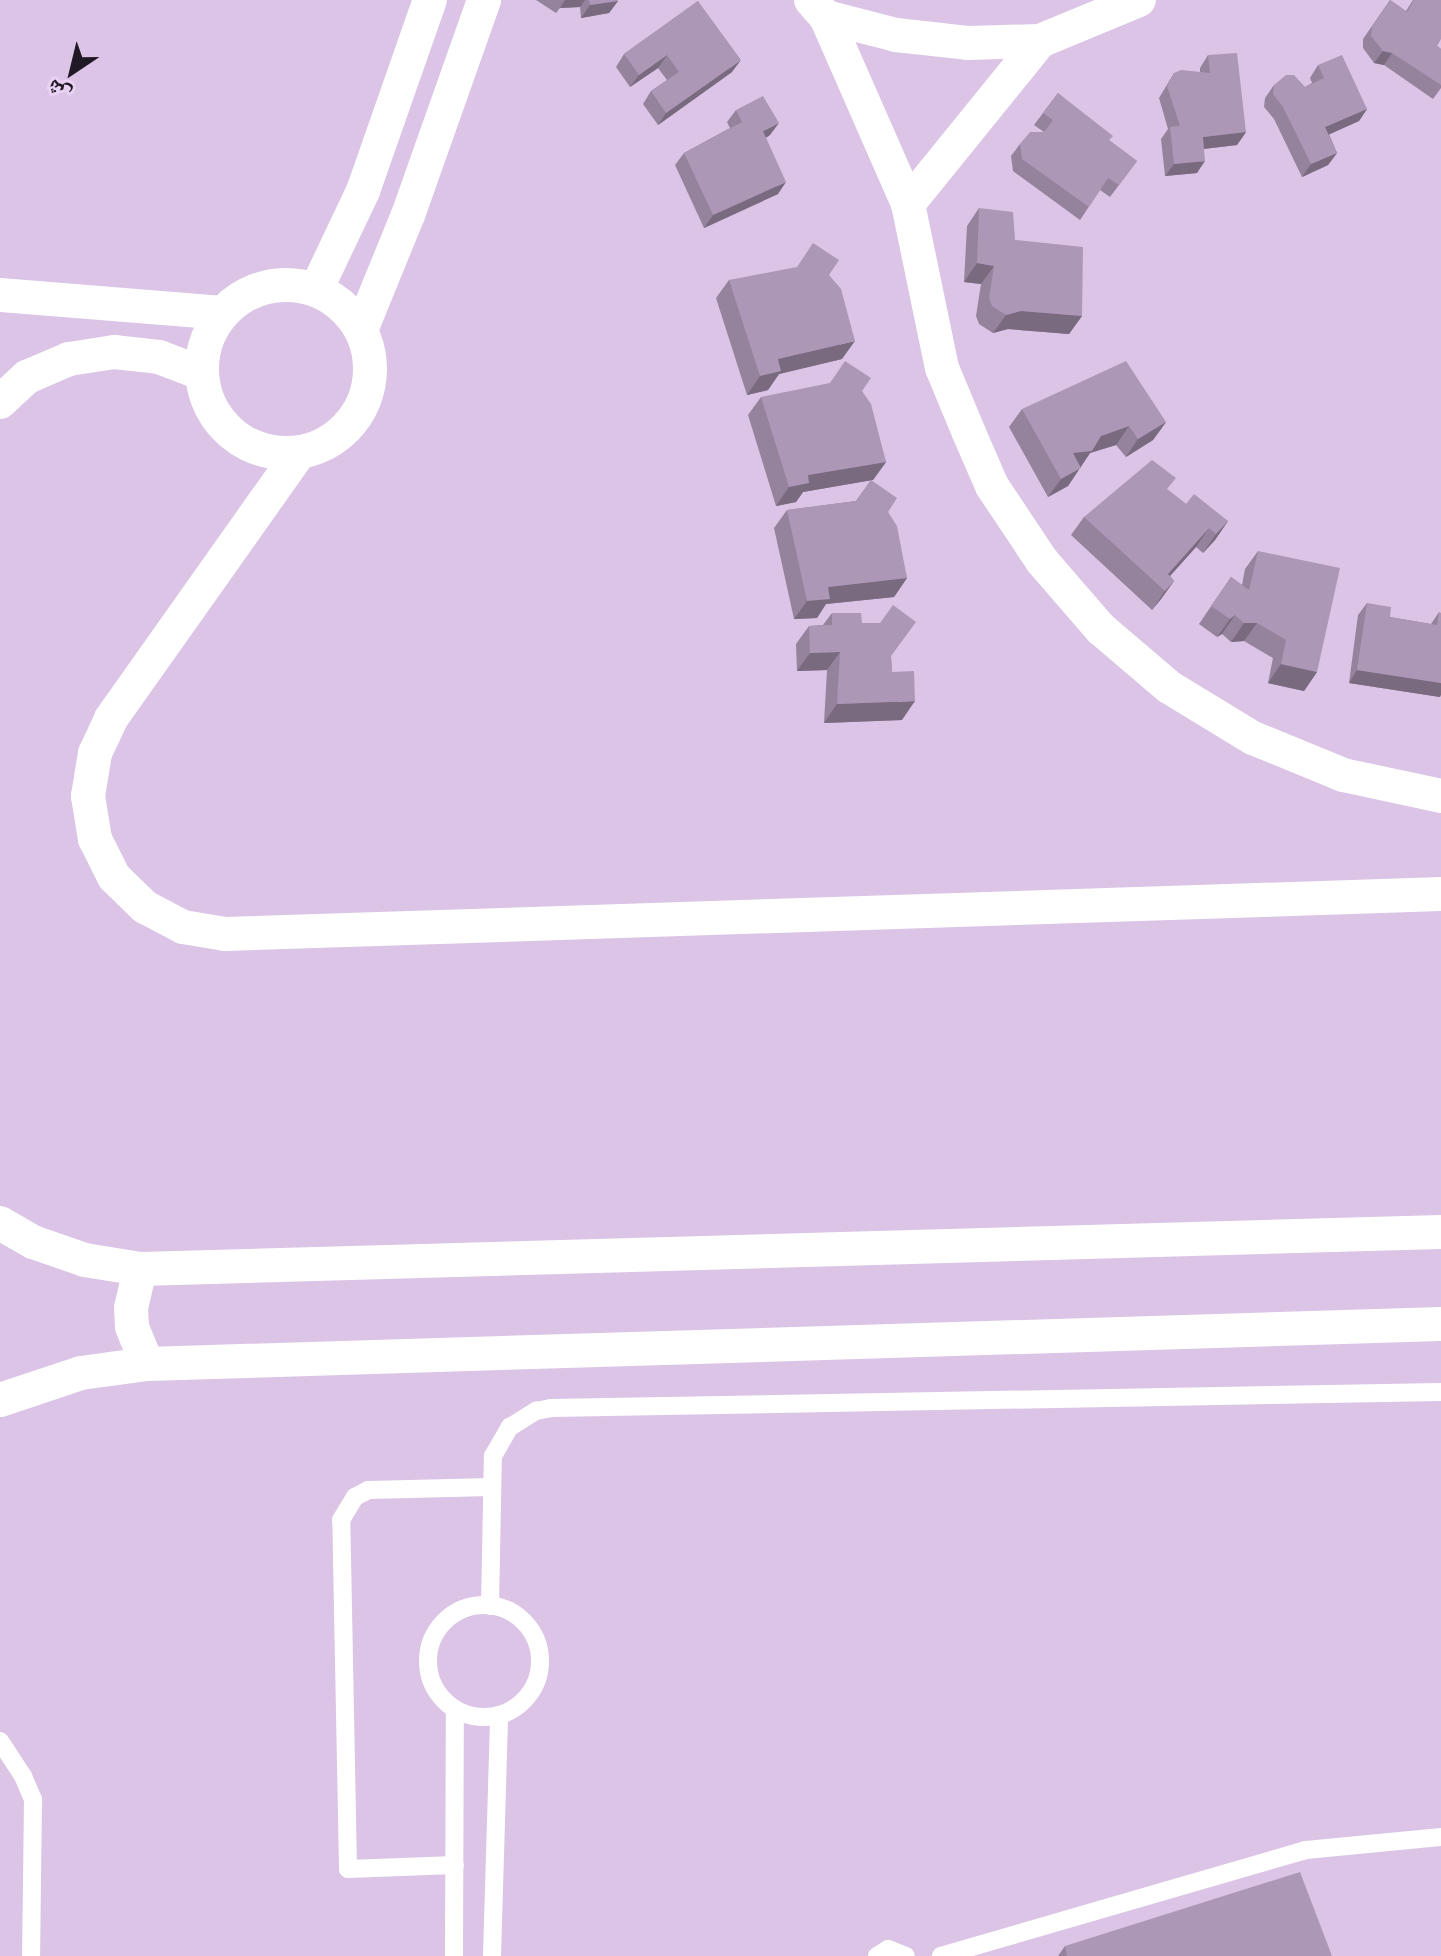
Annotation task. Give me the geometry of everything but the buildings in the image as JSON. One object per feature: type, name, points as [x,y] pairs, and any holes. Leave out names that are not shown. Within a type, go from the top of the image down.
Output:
[{"type":"street","points":[[316,290],[363,191],[430,0]]},
{"type":"street","points":[[361,330],[408,215],[484,0]]},
{"type":"street","points":[[819,8],[896,35],[968,43],[1040,41],[1139,0]]},
{"type":"street","points":[[819,8],[908,204],[942,368],[992,486],[1042,561],[1101,629],[1169,687],[1253,738],[1343,775],[1441,796]]},
{"type":"street","points":[[908,204],[1040,41]]},
{"type":"street","points":[[297,285],[316,290],[334,300],[361,330],[371,368],[362,407],[336,437],[299,453],[275,453],[253,446],[232,435],[216,417],[206,396],[201,373],[210,331],[222,313],[259,289],[297,285]]},
{"type":"street","points":[[0,295],[222,313]]},
{"type":"street","points":[[0,402],[27,377],[69,359],[114,352],[159,357],[201,373]]},
{"type":"street","points":[[299,453],[111,719],[95,753],[88,796],[95,839],[114,877],[145,907],[183,927],[225,934],[1441,894]]},
{"type":"street","points":[[0,1223],[33,1242],[85,1260],[140,1269],[1441,1232]]},
{"type":"street","points":[[140,1269],[132,1298],[132,1327],[147,1364]]},
{"type":"street","points":[[0,1400],[81,1373],[147,1364],[1441,1324]]},
{"type":"lane","points":[[490,1606],[493,1456],[510,1427],[522,1418],[551,1408],[1441,1392]]},
{"type":"lane","points":[[455,1865],[348,1869],[341,1520],[355,1497],[368,1490],[491,1487]]},
{"type":"lane","points":[[490,1606],[516,1615],[529,1628],[540,1662],[537,1680],[516,1708],[499,1715],[469,1715],[441,1698],[432,1682],[428,1665],[429,1646],[436,1630],[449,1617],[464,1608],[490,1606]]},
{"type":"lane","points":[[454,1956],[455,1709]]},
{"type":"lane","points":[[492,1956],[499,1715]]},
{"type":"lane","points":[[0,1741],[23,1776],[33,1799],[31,1956]]},
{"type":"lane","points":[[941,1956],[1306,1850],[1441,1837]]},
{"type":"lane","points":[[877,1956],[888,1949],[906,1956]]}]
